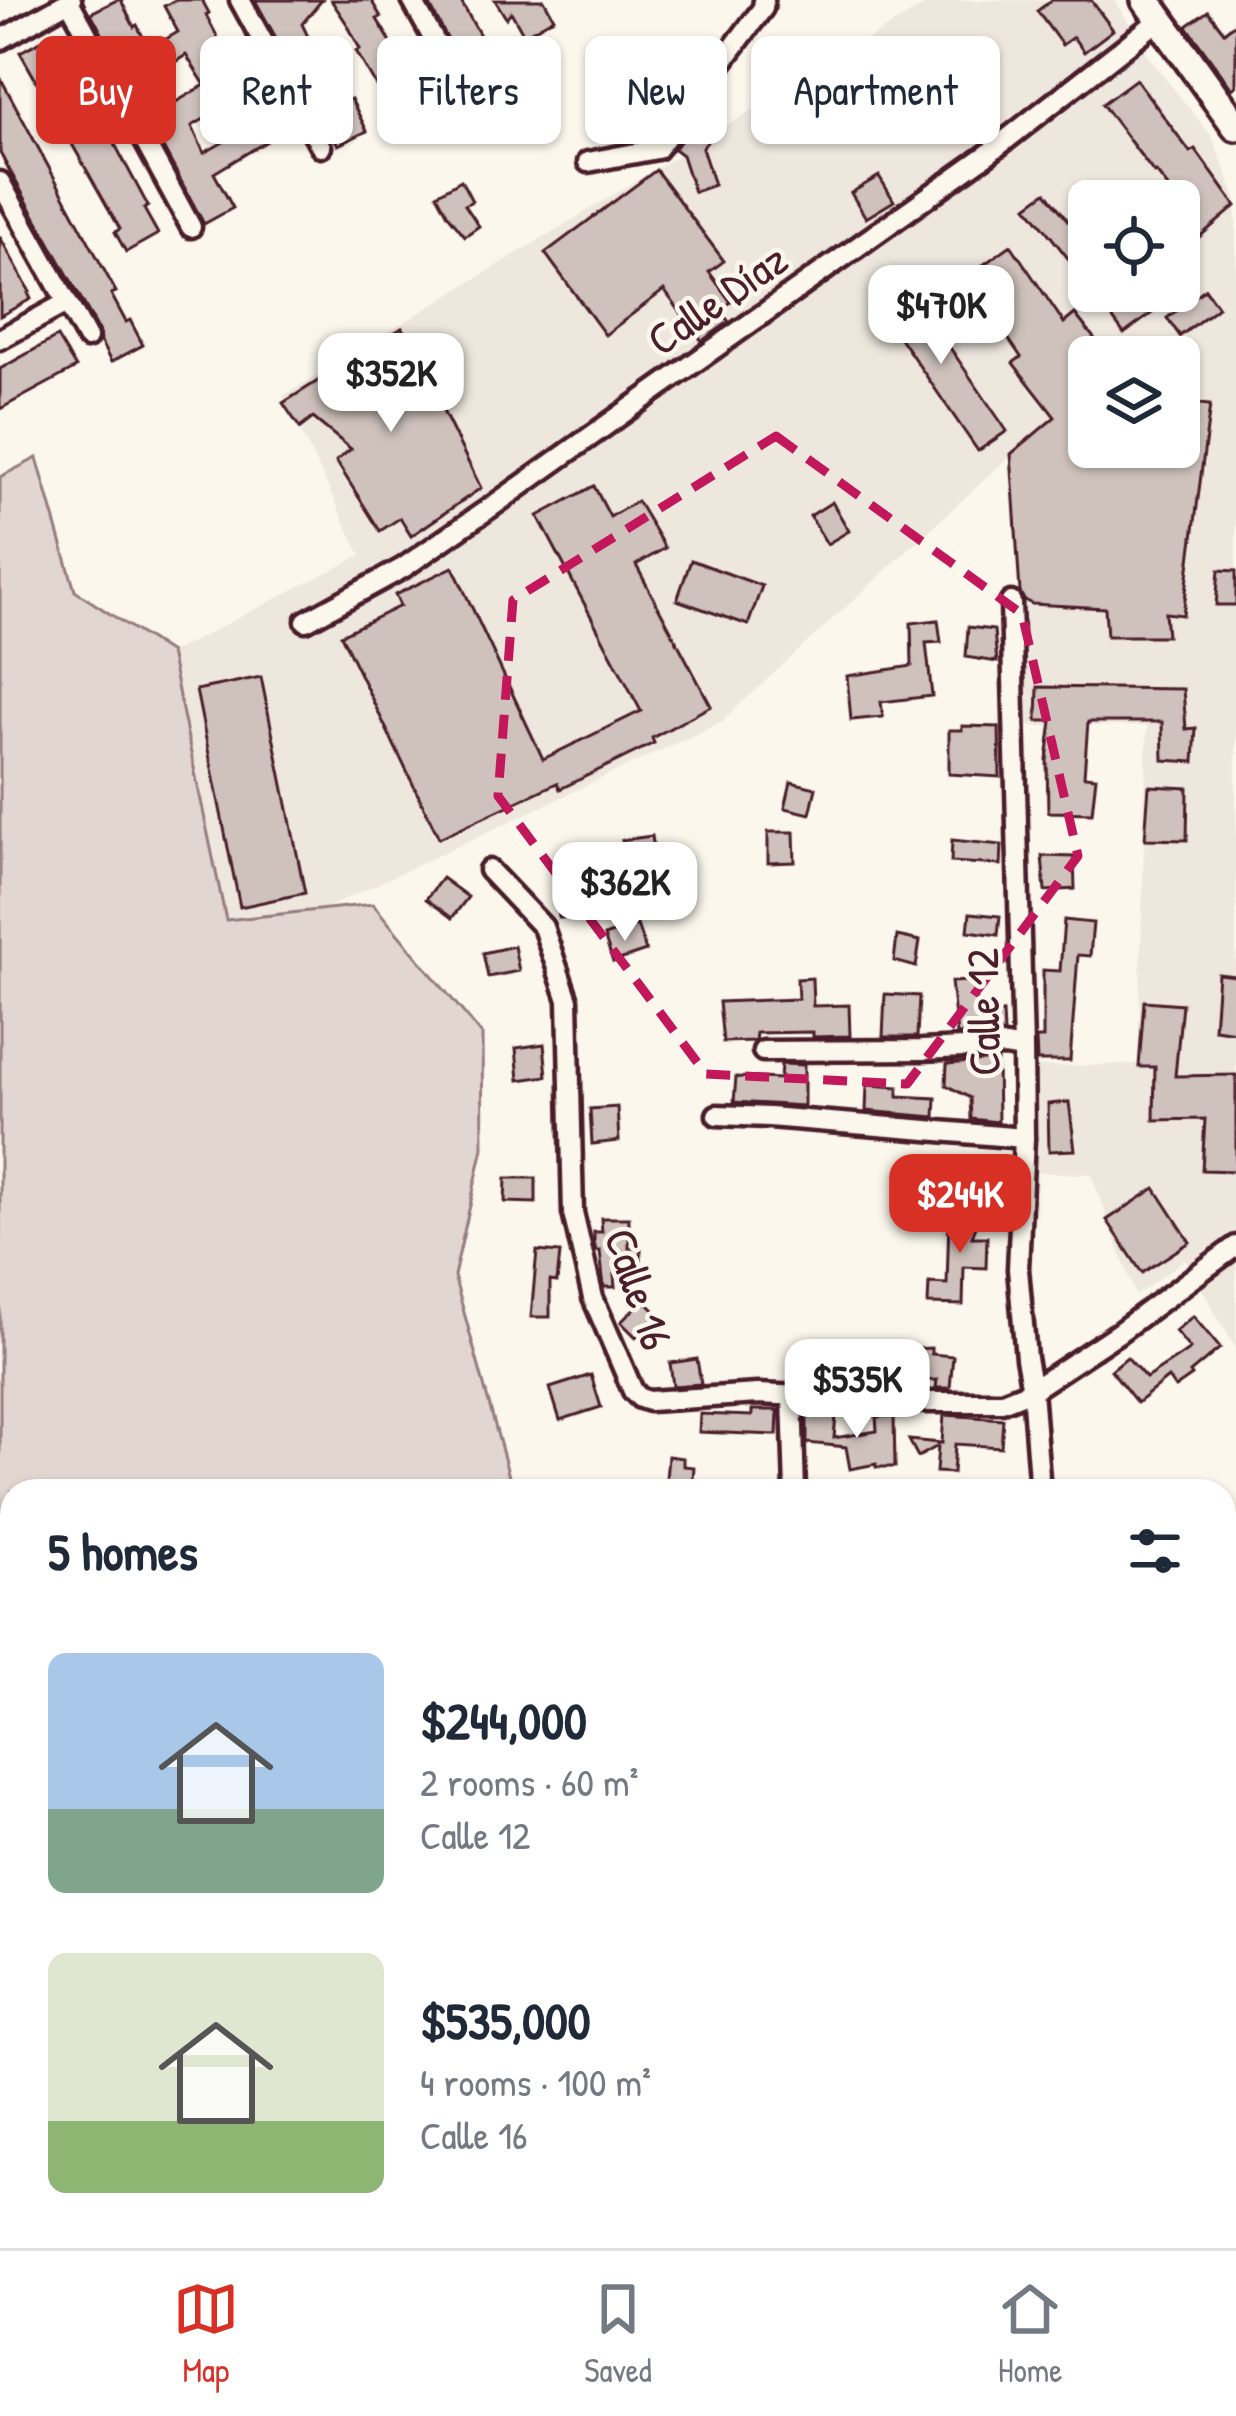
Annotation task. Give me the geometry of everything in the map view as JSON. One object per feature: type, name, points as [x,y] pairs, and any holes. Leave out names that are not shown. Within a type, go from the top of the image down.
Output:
[{"type":"street","points":[[0,40],[70,0],[191,227]]},
{"type":"street","points":[[240,0],[321,147]]},
{"type":"street","points":[[412,0],[432,36]]},
{"type":"street","points":[[588,162],[657,149],[763,8],[764,0]]},
{"type":"street","points":[[1153,10],[1236,126]]},
{"type":"street","name":"Calle Díaz","points":[[306,621],[403,568],[988,154],[1153,10]]},
{"type":"street","points":[[0,182],[87,338]]},
{"type":"street","points":[[0,339],[66,303]]},
{"type":"street","name":"Calle 12","points":[[1010,602],[1023,1049],[1018,1269],[1039,1479]]},
{"type":"street","name":"Calle 16","points":[[489,870],[543,927],[568,1000],[573,1214],[593,1298],[640,1398],[758,1394],[1002,1402],[1032,1390],[1118,1333],[1236,1246]]},
{"type":"street","points":[[763,1051],[1023,1049]]},
{"type":"street","points":[[717,1115],[1024,1138]]},
{"type":"street","points":[[792,1396],[795,1479]]},
{"type":"highlighted area","points":[[776,436],[1022,614],[1078,856],[907,1084],[706,1074],[498,796],[513,600]]},
{"type":"shaded area","points":[[933,0],[1115,0],[1150,59],[1213,138],[1236,197],[1236,1349],[1185,1259],[1136,1296],[1091,1174],[1033,1172],[1032,1067],[1138,1064],[1147,726],[1026,726],[1011,455],[721,722],[322,910],[226,920],[170,653],[361,555],[283,396],[697,144],[727,144],[727,126],[751,111],[751,144],[1000,144],[1000,36],[874,36]]},
{"type":"shaded area","points":[[37,458],[75,591],[170,653],[226,920],[373,904],[482,1035],[483,1148],[454,1276],[510,1479],[0,1479],[0,477]]},
{"type":"building","points":[[121,0],[142,36],[103,36],[91,13]]},
{"type":"building","points":[[175,0],[202,0],[217,36],[200,36],[200,77],[186,55],[176,61],[176,36],[171,36],[178,32],[164,6]]},
{"type":"building","points":[[255,0],[322,0],[302,24],[308,36],[275,36]]},
{"type":"building","points":[[331,0],[371,0],[387,36],[377,36],[377,87],[356,51],[360,49]]},
{"type":"building","points":[[427,0],[460,0],[480,36],[446,36]]},
{"type":"building","points":[[495,0],[544,0],[554,18],[524,35],[511,12],[506,18]]},
{"type":"building","points":[[1052,0],[1091,0],[1113,30],[1084,52],[1073,37],[1062,45],[1037,11]]},
{"type":"building","points":[[1208,11],[1224,32],[1236,22],[1236,86],[1232,89],[1187,26]]},
{"type":"building","points":[[36,44],[36,80],[20,52]]},
{"type":"building","points":[[0,77],[116,292],[111,294],[143,345],[111,362],[99,331],[0,153]]},
{"type":"building","points":[[1136,79],[1236,206],[1200,236],[1200,180],[1162,180],[1102,104]]},
{"type":"building","points":[[200,88],[200,121],[192,126],[204,153],[220,144],[262,144],[214,173],[233,208],[204,224],[161,144],[176,144],[176,102]]},
{"type":"building","points":[[353,103],[367,131],[353,138]]},
{"type":"building","points":[[72,144],[115,144],[158,234],[126,252],[115,232],[120,229]]},
{"type":"building","points":[[678,144],[705,144],[702,148],[714,185],[694,192],[682,155],[674,149]]},
{"type":"building","points":[[656,170],[724,261],[709,272],[731,302],[720,310],[729,322],[702,341],[664,290],[605,335],[545,253]]},
{"type":"building","points":[[879,176],[894,201],[866,218],[851,193]]},
{"type":"building","points":[[461,180],[472,201],[465,205],[479,226],[465,236],[437,194]]},
{"type":"building","points":[[1046,192],[1068,221],[1068,258],[1027,206]]},
{"type":"building","points":[[0,237],[31,299],[0,316]]},
{"type":"building","points":[[1011,245],[1064,323],[1075,314],[1092,336],[1068,336],[1068,468],[1200,468],[1200,404],[1210,405],[1183,615],[1165,613],[1167,636],[1107,636],[1105,608],[1024,600],[1011,454],[1055,417],[1013,363],[1021,357],[966,277]]},
{"type":"building","points":[[905,282],[1007,431],[978,451],[876,303]]},
{"type":"building","points":[[1205,289],[1218,307],[1180,336],[1167,318],[1175,312],[1200,312],[1200,293]]},
{"type":"building","points":[[1108,312],[1154,312],[1124,334]]},
{"type":"building","points":[[402,328],[481,488],[411,536],[400,518],[380,531],[336,461],[351,449],[313,418],[300,428],[283,403]]},
{"type":"building","points":[[57,337],[76,368],[0,409],[0,369]]},
{"type":"building","points":[[594,486],[610,517],[637,501],[665,548],[636,565],[711,706],[652,738],[654,743],[560,789],[557,783],[439,838],[341,635],[400,606],[395,595],[453,567],[543,759],[641,711],[538,516]]},
{"type":"building","points":[[832,502],[849,531],[827,544],[810,516]]},
{"type":"building","points":[[691,560],[762,586],[748,625],[677,600]]},
{"type":"building","points":[[1219,570],[1236,571],[1236,605],[1216,605]]},
{"type":"building","points":[[938,620],[941,642],[926,643],[932,696],[881,702],[883,717],[851,720],[847,676],[912,666],[911,623]]},
{"type":"building","points":[[968,627],[994,630],[997,662],[966,657]]},
{"type":"building","points":[[261,677],[305,893],[240,907],[196,690]]},
{"type":"building","points":[[1038,687],[1183,689],[1186,729],[1196,728],[1194,762],[1163,760],[1162,722],[1088,722],[1084,776],[1096,777],[1092,813],[1048,812],[1052,721],[1037,721]]},
{"type":"building","points":[[962,726],[999,727],[1000,777],[949,774],[949,730],[962,730]]},
{"type":"building","points":[[791,782],[816,788],[810,814],[785,808]]},
{"type":"building","points":[[1149,786],[1188,788],[1187,840],[1145,839]]},
{"type":"building","points":[[768,832],[794,832],[795,862],[768,863]]},
{"type":"building","points":[[652,836],[656,864],[626,868],[622,840]]},
{"type":"building","points":[[952,840],[1002,845],[1001,865],[951,862]]},
{"type":"building","points":[[1042,856],[1074,857],[1075,889],[1045,891]]},
{"type":"building","points":[[442,878],[468,897],[452,918],[426,899]]},
{"type":"building","points":[[596,880],[599,914],[559,918],[556,884]]},
{"type":"building","points":[[970,913],[1000,916],[998,935],[968,931]]},
{"type":"building","points":[[1064,920],[1093,923],[1090,956],[1078,955],[1070,1061],[1037,1061],[1036,1038],[1043,1038],[1043,970],[1060,971]]},
{"type":"building","points":[[637,925],[646,951],[613,962],[604,936]]},
{"type":"building","points":[[897,936],[920,941],[916,967],[894,961]]},
{"type":"building","points":[[514,946],[519,971],[488,977],[483,953]]},
{"type":"building","points":[[1218,974],[1236,976],[1236,1032],[1214,1029]]},
{"type":"building","points":[[812,978],[813,1006],[849,1005],[850,1036],[756,1033],[755,1041],[723,1042],[719,1002],[798,999],[797,979]]},
{"type":"building","points":[[971,981],[980,1015],[1003,1013],[1004,1033],[957,1035],[951,982]]},
{"type":"building","points":[[885,994],[919,996],[917,1037],[883,1037]]},
{"type":"building","points":[[1144,1001],[1182,1004],[1175,1076],[1236,1075],[1236,1171],[1202,1170],[1205,1119],[1154,1120],[1155,1067],[1139,1067]]},
{"type":"building","points":[[544,1044],[547,1076],[519,1080],[516,1048]]},
{"type":"building","points":[[997,1060],[998,1122],[971,1119],[970,1098],[946,1085],[947,1064]]},
{"type":"building","points":[[781,1064],[804,1065],[804,1106],[734,1102],[736,1077],[780,1079]]},
{"type":"building","points":[[867,1085],[898,1087],[898,1096],[936,1098],[935,1117],[866,1111]]},
{"type":"building","points":[[1069,1102],[1075,1150],[1049,1151],[1048,1104]]},
{"type":"building","points":[[617,1107],[619,1141],[592,1144],[590,1109]]},
{"type":"building","points":[[506,1178],[536,1178],[536,1203],[505,1202]]},
{"type":"building","points":[[1155,1188],[1190,1242],[1142,1273],[1107,1220]]},
{"type":"building","points":[[955,1203],[981,1213],[972,1237],[987,1237],[986,1268],[964,1267],[963,1305],[928,1304],[929,1283],[947,1284],[949,1219]]},
{"type":"building","points":[[601,1218],[629,1218],[629,1248],[641,1248],[641,1275],[614,1275],[615,1287],[604,1287],[600,1251],[594,1242],[594,1232],[602,1232]]},
{"type":"building","points":[[537,1251],[560,1253],[557,1282],[550,1281],[550,1317],[531,1317]]},
{"type":"building","points":[[641,1302],[658,1314],[636,1337],[621,1322]]},
{"type":"building","points":[[1193,1316],[1220,1348],[1175,1388],[1168,1378],[1137,1403],[1111,1370],[1127,1357],[1146,1378],[1180,1356],[1190,1349],[1175,1331]]},
{"type":"building","points":[[931,1348],[931,1354],[953,1356],[950,1388],[936,1388],[937,1380],[914,1381],[913,1349]]},
{"type":"building","points":[[697,1359],[701,1384],[673,1386],[670,1363]]},
{"type":"building","points":[[591,1375],[601,1407],[560,1420],[550,1388]]},
{"type":"building","points":[[752,1410],[778,1410],[777,1435],[699,1432],[700,1414],[752,1416]]},
{"type":"building","points":[[807,1413],[836,1416],[834,1438],[877,1431],[876,1417],[894,1416],[895,1467],[876,1464],[850,1469],[846,1447],[807,1443]]},
{"type":"building","points":[[944,1415],[1003,1419],[1001,1447],[955,1444],[953,1473],[936,1472],[938,1446],[918,1457],[909,1440],[942,1443]]},
{"type":"building","points":[[668,1456],[683,1458],[683,1466],[694,1467],[693,1479],[666,1479]]}]
